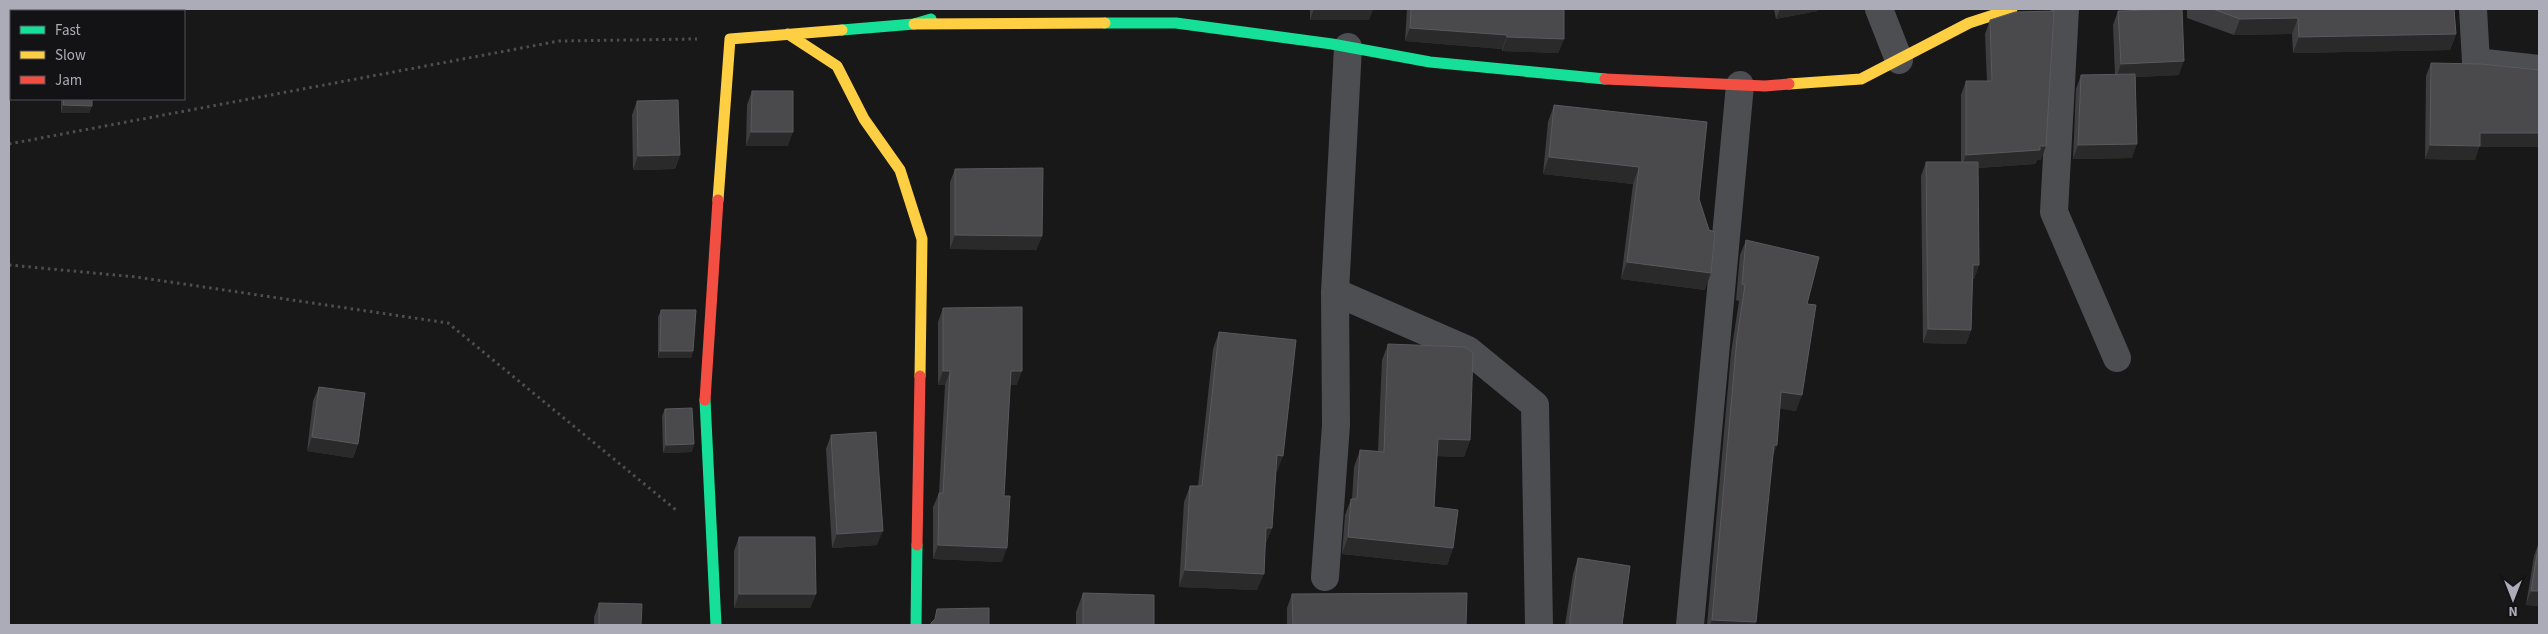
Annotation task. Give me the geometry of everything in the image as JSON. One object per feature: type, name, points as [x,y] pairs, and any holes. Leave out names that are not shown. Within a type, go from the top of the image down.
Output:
[{"type":"street","points":[[1879,9],[1899,60]]},
{"type":"street","points":[[716,625],[704,389],[730,39],[914,24],[1176,23],[1348,47],[1430,62],[1594,79],[1765,86],[1861,79],[1969,24],[2012,9]]},
{"type":"street","points":[[2065,9],[2054,212],[2117,358]]},
{"type":"street","points":[[2473,9],[2476,62],[2539,69]]},
{"type":"street","points":[[914,24],[955,11]]},
{"type":"street","points":[[788,34],[837,66],[864,119],[900,170],[922,239],[916,625]]},
{"type":"street","points":[[1325,577],[1336,425],[1335,292],[1348,47]]},
{"type":"street","points":[[1690,625],[1740,85]]},
{"type":"street","points":[[1335,292],[1468,350],[1535,404],[1539,625]]},
{"type":"path","points":[[9,144],[559,41],[730,39]]},
{"type":"path","points":[[9,265],[136,277],[448,323],[712,539]]},
{"type":"building","points":[[1411,9],[1564,9],[1564,39],[1507,37],[1507,35],[1410,28]]},
{"type":"building","points":[[2182,9],[2184,61],[2121,64],[2118,11]]},
{"type":"building","points":[[2213,9],[2454,9],[2456,34],[2299,37],[2298,18],[2240,19]]},
{"type":"building","points":[[2054,11],[2046,146],[2040,146],[2040,150],[1966,155],[1966,81],[1992,81],[1990,20],[2015,12]]},
{"type":"building","points":[[2431,63],[2481,64],[2539,70],[2539,133],[2480,133],[2480,146],[2430,145]]},
{"type":"building","points":[[2135,74],[2137,144],[2078,145],[2081,75]]},
{"type":"building","points":[[752,91],[793,91],[793,132],[751,132]]},
{"type":"building","points":[[64,100],[92,100],[92,106],[63,105]]},
{"type":"building","points":[[678,100],[680,155],[638,156],[637,101]]},
{"type":"building","points":[[1554,105],[1707,122],[1699,199],[1709,230],[1715,232],[1711,273],[1627,262],[1639,167],[1549,157]]},
{"type":"building","points":[[1926,162],[1978,162],[1979,265],[1973,265],[1971,330],[1928,329]]},
{"type":"building","points":[[1043,168],[1042,236],[955,235],[955,169]]},
{"type":"building","points":[[1746,240],[1819,257],[1807,304],[1816,305],[1802,395],[1781,392],[1777,445],[1774,445],[1756,622],[1712,620],[1737,338],[1745,285],[1742,284]]},
{"type":"building","points":[[1022,307],[1022,371],[1011,371],[1004,496],[1010,496],[1007,548],[938,545],[939,493],[943,493],[950,371],[943,371],[943,308]]},
{"type":"building","points":[[661,310],[696,310],[693,351],[660,351]]},
{"type":"building","points":[[1219,332],[1296,340],[1283,456],[1277,455],[1272,528],[1266,528],[1264,574],[1185,570],[1190,486],[1202,486]]},
{"type":"building","points":[[1388,344],[1465,347],[1473,353],[1470,440],[1438,439],[1434,507],[1458,510],[1453,548],[1348,537],[1351,499],[1357,499],[1360,450],[1384,452]]},
{"type":"building","points":[[319,387],[365,393],[358,444],[312,437]]},
{"type":"building","points":[[692,408],[694,444],[666,445],[665,409]]},
{"type":"building","points":[[876,432],[883,531],[837,534],[831,435]]},
{"type":"building","points":[[739,537],[815,537],[816,594],[739,594]]},
{"type":"building","points":[[2539,542],[2539,591],[2531,591]]},
{"type":"building","points":[[1578,558],[1630,566],[1622,625],[1570,625]]},
{"type":"building","points":[[1083,593],[1154,595],[1154,625],[1083,625]]},
{"type":"building","points":[[1467,593],[1466,625],[1293,625],[1292,594]]},
{"type":"building","points":[[599,603],[642,604],[641,625],[599,625]]},
{"type":"building","points":[[989,608],[989,625],[931,625],[935,619],[937,609]]},
{"type":"traffic: fast","points":[[842,30],[914,24],[931,19]]},
{"type":"traffic: fast","points":[[1105,23],[1176,23],[1332,44],[1430,62],[1605,79]]},
{"type":"traffic: fast","points":[[705,400],[716,625]]},
{"type":"traffic: fast","points":[[916,625],[917,545]]},
{"type":"traffic: slow","points":[[1789,84],[1861,79],[1969,23],[2012,9]]},
{"type":"traffic: slow","points":[[914,24],[1105,23]]},
{"type":"traffic: slow","points":[[718,200],[730,39],[842,30]]},
{"type":"traffic: slow","points":[[788,34],[837,66],[864,119],[900,170],[922,239],[920,376]]},
{"type":"traffic: jam","points":[[1605,79],[1765,86],[1789,84]]},
{"type":"traffic: jam","points":[[705,400],[718,200]]},
{"type":"traffic: jam","points":[[917,545],[920,376]]}]
